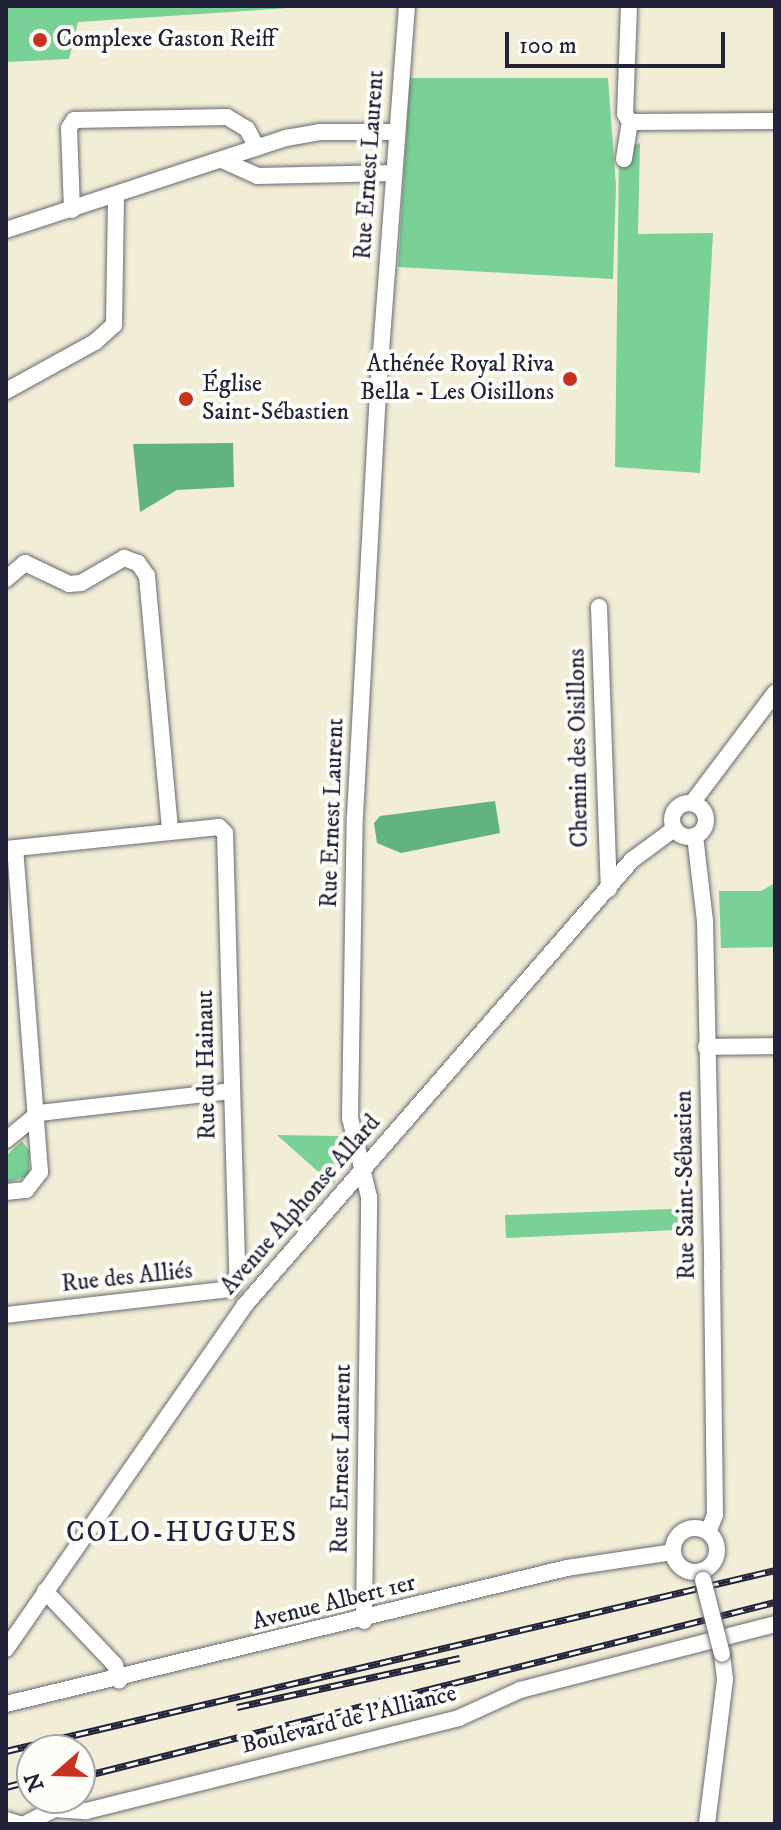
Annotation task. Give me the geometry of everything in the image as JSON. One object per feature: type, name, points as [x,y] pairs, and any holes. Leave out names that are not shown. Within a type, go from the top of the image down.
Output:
[{"type":"street","name":"Rue Ernest Laurent","points":[[364,1621],[365,1167],[350,1118],[355,816],[395,132],[407,6]]},
{"type":"street","points":[[624,159],[630,122],[625,114],[629,9]]},
{"type":"street","points":[[72,210],[69,128],[74,120],[227,117],[247,129],[257,148]]},
{"type":"street","points":[[630,122],[775,121]]},
{"type":"street","points":[[6,230],[116,198],[257,148],[319,132],[395,132]]},
{"type":"street","points":[[224,161],[257,176],[394,173]]},
{"type":"street","points":[[6,391],[95,342],[114,325],[116,198]]},
{"type":"street","points":[[6,579],[25,563],[69,584],[95,579],[124,558],[138,563],[147,576],[170,831],[11,848],[39,1113],[40,1176],[26,1190],[6,1192]]},
{"type":"street","name":"Chemin des Oisillons","points":[[599,607],[609,889]]},
{"type":"street","points":[[692,803],[705,818],[695,836],[685,836],[674,829],[676,809],[692,803],[775,693]]},
{"type":"street","name":"Rue du Hainaut","points":[[170,831],[219,827],[228,839],[237,1276],[230,1289]]},
{"type":"street","name":"Avenue Alphonse Allard","points":[[6,1649],[245,1305],[649,843],[674,829]]},
{"type":"street","name":"Rue Saint-Sébastien","points":[[695,836],[702,877],[715,1507],[708,1532]]},
{"type":"street","points":[[706,1047],[775,1046]]},
{"type":"street","points":[[6,1140],[39,1113],[231,1091]]},
{"type":"street","points":[[230,1289],[245,1305]]},
{"type":"street","name":"Rue des Alliés","points":[[6,1315],[230,1289]]},
{"type":"street","points":[[684,1531],[708,1532],[716,1558],[703,1575],[678,1565],[673,1552],[684,1531]]},
{"type":"street","name":"Avenue Albert 1er","points":[[6,1704],[364,1621],[567,1568],[673,1552]]},
{"type":"street","points":[[703,1575],[725,1679],[707,1824]]},
{"type":"street","points":[[45,1591],[115,1665],[119,1680]]},
{"type":"street","name":"Boulevard de l'Alliance","points":[[22,1824],[54,1809],[86,1811],[459,1718],[520,1690],[775,1624]]},
{"type":"street","points":[[6,1820],[22,1824]]},
{"type":"green space","name":"Complexe Gaston Reiff","points":[[6,6],[319,6],[78,22],[69,59],[6,62]]},
{"type":"green space","points":[[410,78],[608,78],[616,186],[613,279],[398,267]]},
{"type":"green space","points":[[640,143],[638,234],[713,233],[700,473],[615,467],[619,152]]},
{"type":"green space","points":[[233,443],[234,487],[177,490],[140,512],[133,444]]},
{"type":"green space","points":[[495,801],[500,833],[401,853],[377,843],[374,823],[380,816]]},
{"type":"green space","points":[[775,883],[775,947],[721,948],[719,891],[761,891]]},
{"type":"green space","points":[[277,1135],[338,1136],[338,1175],[333,1185]]},
{"type":"green space","points":[[22,1141],[29,1151],[29,1176],[6,1183],[6,1156]]},
{"type":"green space","points":[[696,1208],[696,1229],[506,1238],[505,1215]]},
{"type":"railway","points":[[6,1751],[775,1570]]},
{"type":"railway","points":[[96,1773],[775,1602]]},
{"type":"railway","points":[[237,1707],[460,1658]]},
{"type":"railway","points":[[6,1787],[16,1784]]},
{"type":"place","name":"Complexe Gaston Reiff","points":[[40,40]]},
{"type":"place","name":"Athénée Royal Riva Bella - Les Oisillons","points":[[570,379]]},
{"type":"place","name":"Église Saint-Sébastien","points":[[186,399]]},
{"type":"district","name":"COLO-HUGUES","points":[[182,1533]]}]
